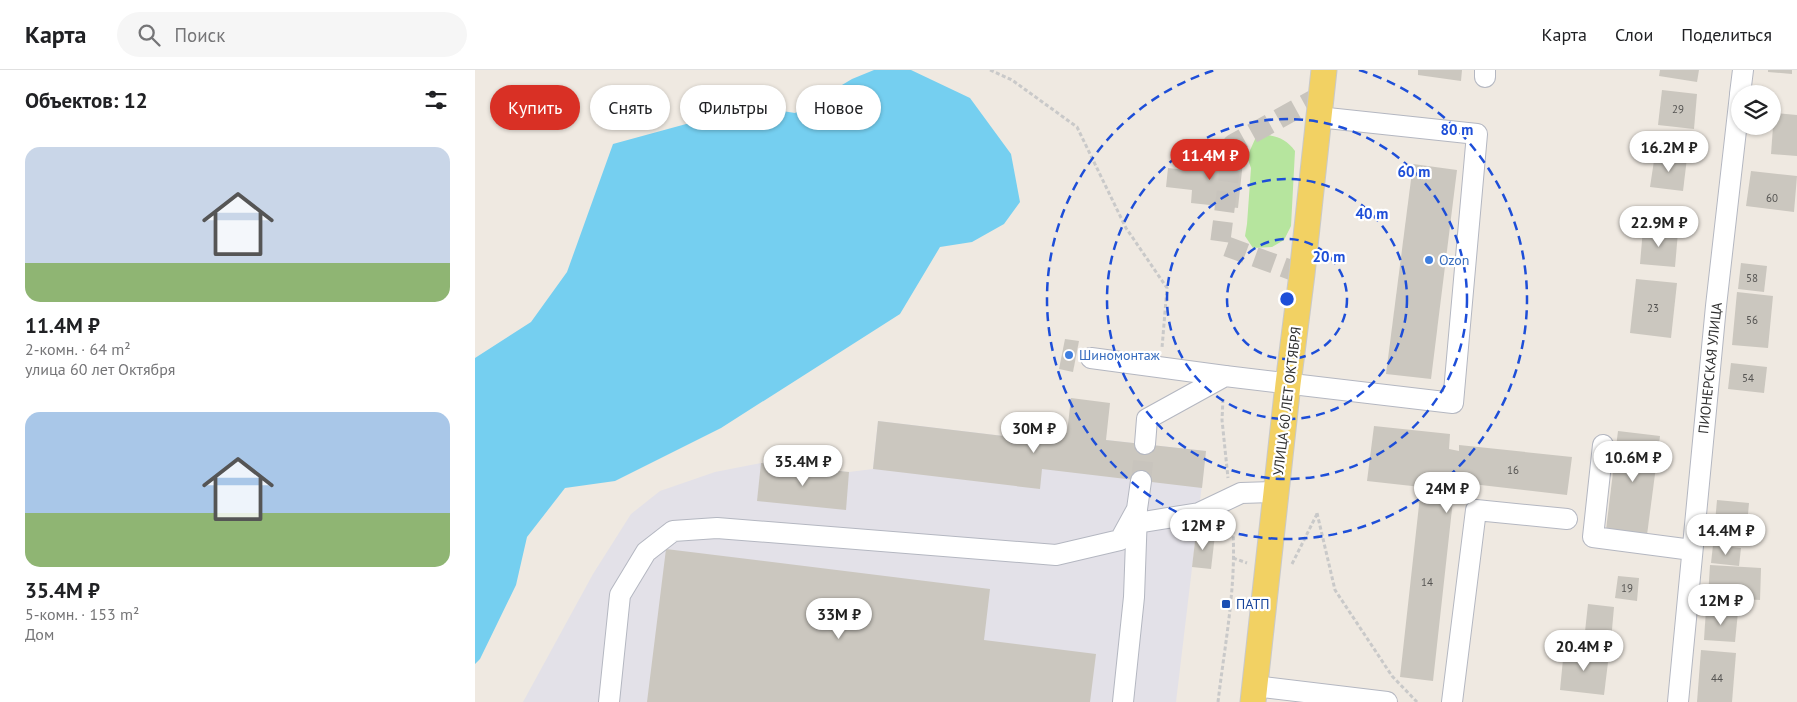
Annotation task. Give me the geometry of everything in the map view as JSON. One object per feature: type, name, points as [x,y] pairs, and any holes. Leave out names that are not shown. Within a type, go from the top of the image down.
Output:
[{"type":"main road","name":"УЛИЦА 60 ЛЕТ ОКТЯБРЯ","points":[[1254,694],[1324,70]]},
{"type":"street","name":"ПИОНЕРСКАЯ УЛИЦА","points":[[1741,85],[1743,70]]},
{"type":"street","points":[[1091,358],[1288,384],[1453,402],[1477,134],[1318,117]]},
{"type":"street","name":"ПИОНЕРСКАЯ УЛИЦА","points":[[1678,702],[1717,296],[1735,135]]},
{"type":"street","points":[[1145,444],[1147,420],[1225,376]]},
{"type":"street","points":[[1603,445],[1593,537],[1692,550]]},
{"type":"street","points":[[1123,702],[1134,597],[1137,516],[1141,481]]},
{"type":"street","points":[[1137,516],[1199,513],[1241,493],[1276,492]]},
{"type":"street","points":[[1453,702],[1476,510],[1567,519]]},
{"type":"street","points":[[609,702],[620,595],[646,552],[673,531],[717,528],[1056,555],[1120,540],[1137,516]]},
{"type":"street","points":[[1254,694],[1387,702]]},
{"type":"path","points":[[990,70],[1012,80],[1077,127],[1126,228],[1167,288],[1160,367]]},
{"type":"path","points":[[1218,702],[1235,544],[1221,420],[1225,376]]},
{"type":"path","points":[[1289,569],[1317,514],[1335,590],[1392,676],[1417,702]]},
{"type":"path","points":[[1233,558],[1253,565]]},
{"type":"shaded area","points":[[878,421],[1046,441],[1048,430],[1106,440],[1206,451],[1176,702],[523,702],[593,574],[631,514],[660,491],[715,472],[761,463],[849,472],[873,469]]},
{"type":"green space","points":[[1261,134],[1280,138],[1295,151],[1291,226],[1284,240],[1272,247],[1253,248],[1245,236],[1251,168],[1247,157],[1256,137]]},
{"type":"water","points":[[874,70],[911,70],[970,98],[1011,154],[1020,202],[1004,224],[972,242],[940,247],[900,314],[721,428],[615,481],[565,488],[527,537],[516,585],[480,659],[475,664],[475,358],[531,322],[567,272],[613,144],[670,130],[680,126],[680,130],[786,130],[786,112],[796,112],[796,130],[881,130],[881,85],[842,85]]},
{"type":"building","points":[[1418,70],[1462,70],[1461,81],[1418,75]]},
{"type":"building","points":[[1660,70],[1699,70],[1697,82],[1659,76]]},
{"type":"building","points":[[1768,70],[1792,70],[1792,74],[1768,72]]},
{"type":"building","points":[[1662,90],[1697,94],[1694,129],[1658,125]]},
{"type":"building","points":[[1781,114],[1797,115],[1797,156],[1771,154],[1772,135],[1781,135]]},
{"type":"building","points":[[1655,154],[1687,158],[1683,191],[1650,187]]},
{"type":"building","points":[[1196,156],[1243,161],[1238,208],[1191,203],[1192,190],[1166,187],[1168,168],[1195,171]]},
{"type":"building","points":[[1413,164],[1457,170],[1431,379],[1386,374]]},
{"type":"building","points":[[1751,171],[1797,176],[1794,212],[1746,206]]},
{"type":"building","points":[[1643,229],[1678,232],[1675,267],[1640,264]]},
{"type":"building","points":[[1741,263],[1767,266],[1764,292],[1738,289]]},
{"type":"building","points":[[1636,279],[1677,283],[1671,338],[1630,333]]},
{"type":"building","points":[[1737,292],[1773,296],[1768,348],[1732,345]]},
{"type":"building","name":"Шиномонтаж","points":[[1065,339],[1079,341],[1073,372],[1059,369]]},
{"type":"building","points":[[1731,363],[1767,367],[1764,393],[1728,389]]},
{"type":"building","points":[[1071,398],[1110,403],[1106,440],[1206,451],[1202,488],[1042,469],[1040,489],[873,469],[878,421],[1046,441],[1048,430],[1067,433]]},
{"type":"building","points":[[1374,426],[1450,434],[1449,449],[1459,451],[1459,445],[1572,457],[1567,495],[1455,482],[1433,681],[1400,677],[1421,487],[1367,481]]},
{"type":"building","points":[[1618,431],[1660,436],[1647,535],[1606,530]]},
{"type":"building","points":[[761,463],[849,472],[846,510],[757,501]]},
{"type":"building","points":[[1717,500],[1749,503],[1746,537],[1714,534]]},
{"type":"building","points":[[1196,533],[1215,535],[1211,569],[1192,567]]},
{"type":"building","points":[[1713,545],[1741,548],[1739,566],[1711,563]]},
{"type":"building","points":[[666,549],[990,589],[984,640],[1096,654],[1090,702],[647,702]]},
{"type":"building","points":[[1710,565],[1761,568],[1760,600],[1708,597]]},
{"type":"building","points":[[1618,576],[1639,578],[1637,601],[1615,598]]},
{"type":"building","points":[[1588,604],[1614,607],[1610,652],[1583,650]]},
{"type":"building","points":[[1706,609],[1738,612],[1735,642],[1704,640]]},
{"type":"building","points":[[1564,649],[1609,654],[1604,695],[1560,690]]},
{"type":"building","points":[[1701,650],[1736,653],[1732,702],[1697,702]]},
{"type":"tunnel","points":[[1302,274],[1220,244],[1233,144],[1320,96]]},
{"type":"tunnel","points":[[1141,481],[1145,444]]},
{"type":"place","name":"Ozon","points":[[1429,260]]},
{"type":"place","name":"Шиномонтаж","points":[[1069,355]]},
{"type":"place","name":"ПАТП","points":[[1226,604]]}]
